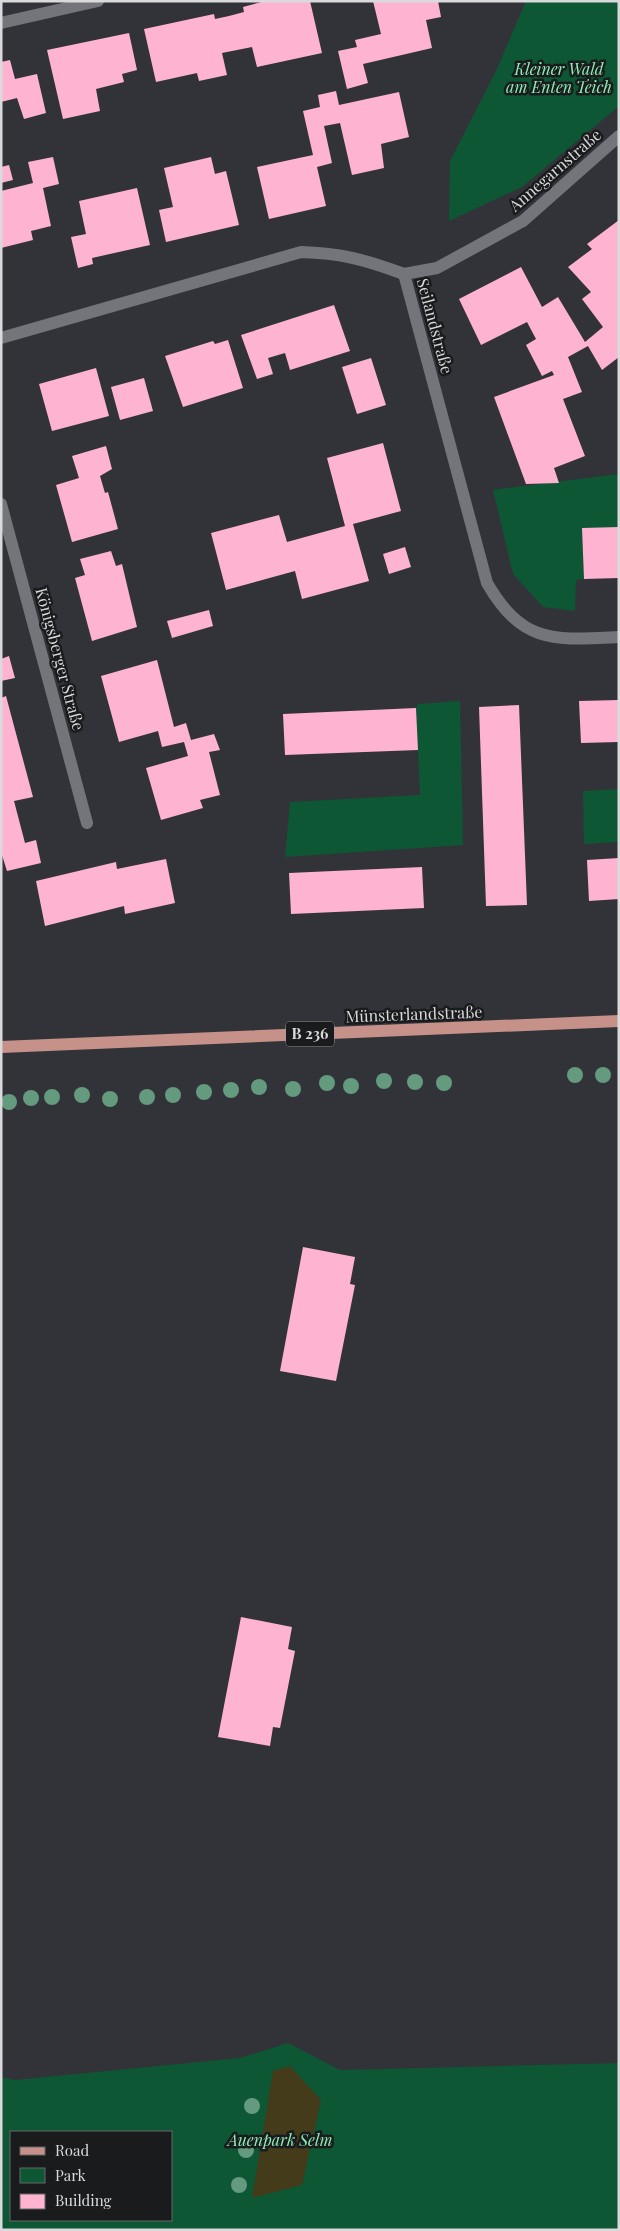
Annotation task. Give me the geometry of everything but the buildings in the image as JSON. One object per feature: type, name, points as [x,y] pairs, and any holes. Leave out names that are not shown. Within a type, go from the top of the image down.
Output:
[{"type":"main road","name":"Münsterlandstraße","points":[[1,1047],[619,1021]]},
{"type":"street","points":[[1,23],[98,1]]},
{"type":"street","name":"Annegarnstraße","points":[[404,274],[437,268],[523,221],[619,136]]},
{"type":"street","name":"Seilandstraße","points":[[1,338],[300,252],[332,253],[366,260],[404,274],[487,583],[498,602],[512,618],[531,630],[551,638],[619,637]]},
{"type":"street","name":"Königsberger Straße","points":[[1,504],[87,823]]},
{"type":"green space","name":"Kleiner Wald am Enten Teich","points":[[526,1],[619,1],[619,106],[522,187],[449,221],[450,161],[496,71]]},
{"type":"green space","points":[[619,474],[619,527],[582,529],[584,579],[576,580],[575,611],[543,607],[513,574],[493,490]]},
{"type":"green space","points":[[460,701],[463,845],[285,857],[290,802],[420,795],[416,708],[418,704]]},
{"type":"green space","points":[[619,789],[619,842],[584,844],[583,791]]},
{"type":"green space","name":"Auenpark Selm","points":[[288,2043],[340,2070],[619,2063],[619,2230],[1,2230],[1,2077],[15,2080],[240,2058]]},
{"type":"sand","points":[[290,2066],[321,2100],[302,2185],[252,2198],[273,2071]]}]
